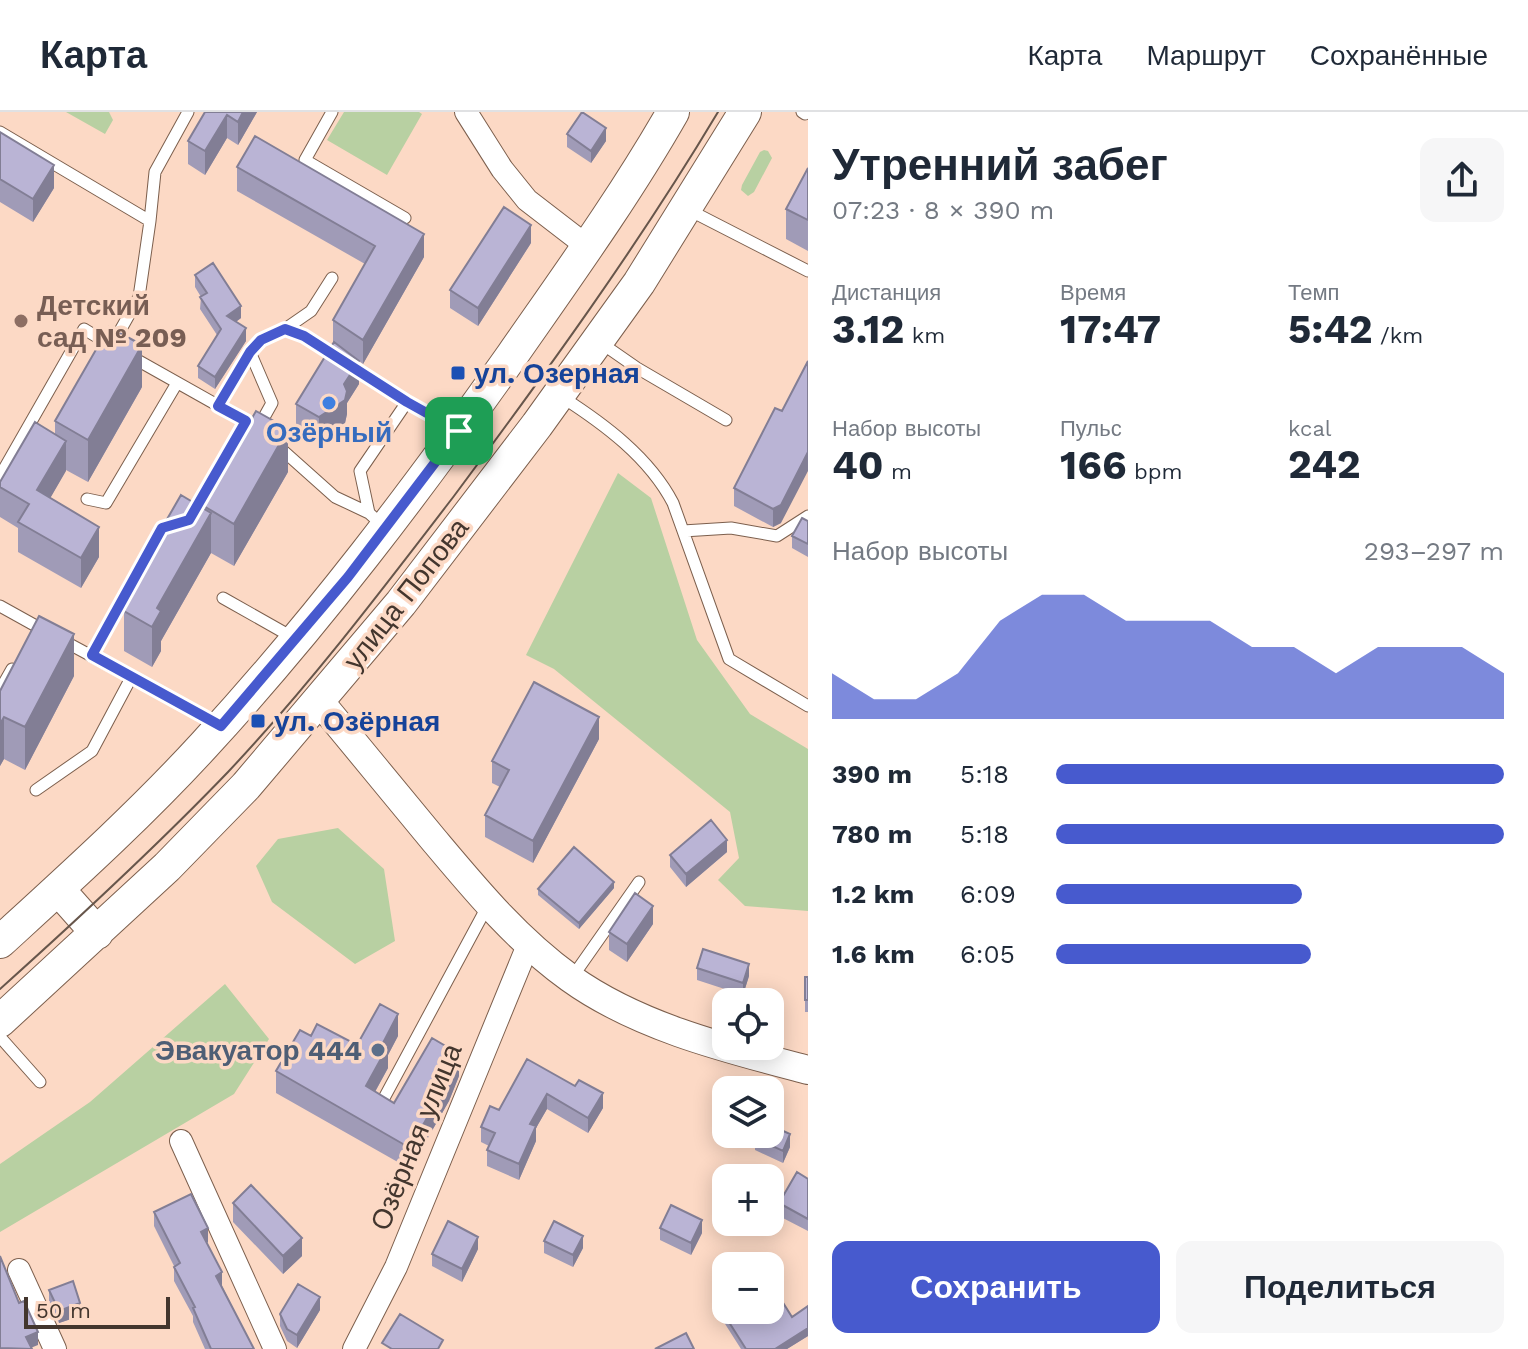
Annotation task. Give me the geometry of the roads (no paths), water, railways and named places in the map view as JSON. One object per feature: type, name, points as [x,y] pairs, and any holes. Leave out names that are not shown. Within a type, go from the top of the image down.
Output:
[{"type":"main road","name":"улица Попова","points":[[0,942],[138,812],[221,726],[296,640],[378,521],[459,431],[588,247],[673,112]]},
{"type":"main road","name":"улица Попова","points":[[0,1021],[97,933],[246,786],[320,702],[410,592],[558,395],[687,209],[745,112]]},
{"type":"main road","points":[[58,889],[97,933]]},
{"type":"street","points":[[466,112],[502,169],[527,200],[588,247]]},
{"type":"street","points":[[320,702],[488,905],[528,945],[571,979],[604,999],[654,1022],[710,1042],[808,1070]]},
{"type":"street","name":"Озёрная улица","points":[[354,1349],[396,1267],[528,945]]},
{"type":"street","points":[[181,1141],[275,1349]]},
{"type":"street","points":[[19,1270],[53,1348]]},
{"type":"lane","points":[[112,346],[139,297],[155,172],[188,112]]},
{"type":"lane","points":[[332,112],[305,160],[405,218]]},
{"type":"lane","points":[[0,132],[150,221]]},
{"type":"lane","points":[[687,209],[808,271]]},
{"type":"lane","points":[[218,406],[250,352],[261,340],[285,329],[311,311],[332,278]]},
{"type":"lane","points":[[0,476],[84,329],[258,428],[335,497],[378,521]]},
{"type":"lane","points":[[285,329],[304,336],[407,402],[459,431]]},
{"type":"lane","points":[[597,340],[637,368],[726,420]]},
{"type":"lane","points":[[250,352],[272,403],[258,428]]},
{"type":"lane","points":[[87,499],[106,503],[177,383]]},
{"type":"lane","points":[[558,395],[605,425],[663,483],[729,659],[808,706]]},
{"type":"lane","points":[[378,521],[360,471],[407,402]]},
{"type":"lane","points":[[176,524],[189,520],[246,421]]},
{"type":"lane","points":[[683,531],[731,528],[777,536],[808,516]]},
{"type":"lane","points":[[92,655],[141,566]]},
{"type":"lane","points":[[223,598],[296,640]]},
{"type":"lane","points":[[0,606],[221,726]]},
{"type":"lane","points":[[30,639],[37,627]]},
{"type":"lane","points":[[0,690],[22,652]]},
{"type":"lane","points":[[36,790],[92,751],[132,676]]},
{"type":"lane","points":[[571,979],[639,882]]},
{"type":"lane","points":[[383,1100],[488,905]]},
{"type":"lane","points":[[0,1037],[40,1082]]},
{"type":"tram line","points":[[0,989],[116,883],[228,772],[316,672],[454,496],[557,355],[656,211],[718,112]]},
{"type":"place","name":"Детский сад № 209","points":[[21,321]]},
{"type":"place","name":"ул. Озерная","points":[[458,373]]},
{"type":"place","name":"Озёрный","points":[[329,403]]},
{"type":"place","name":"ул. Озёрная","points":[[258,721]]},
{"type":"place","name":"Эвакуатор 444","points":[[378,1050]]}]
